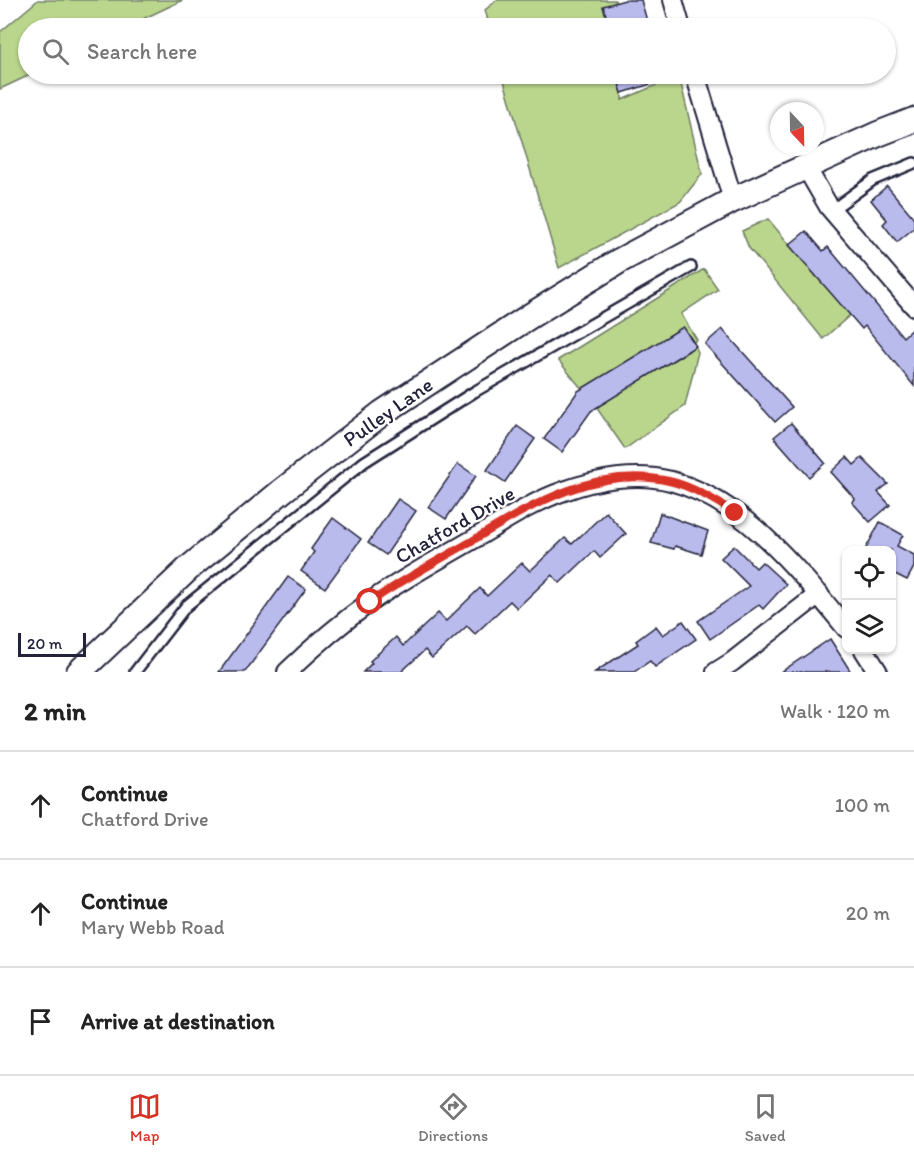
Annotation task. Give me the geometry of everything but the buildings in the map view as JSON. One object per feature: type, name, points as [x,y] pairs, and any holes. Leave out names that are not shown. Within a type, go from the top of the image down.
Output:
[{"type":"street","points":[[673,0],[678,18]]},
{"type":"street","points":[[697,84],[733,200]]},
{"type":"street","name":"Pulley Lane","points":[[79,672],[189,568],[282,491],[382,413],[619,261],[733,200],[914,120]]},
{"type":"street","points":[[806,167],[832,210],[914,306]]},
{"type":"street","name":"Chatford Drive","points":[[286,672],[327,635],[375,599],[482,534],[549,497],[605,479],[637,477],[671,481],[711,498],[762,534],[819,594],[842,623]]},
{"type":"street","points":[[716,672],[819,594]]},
{"type":"street","points":[[867,654],[878,672]]},
{"type":"lane","points":[[832,210],[873,180],[914,163]]},
{"type":"lane","points":[[135,672],[186,606],[364,462],[474,392],[691,267]]},
{"type":"green space","points":[[38,0],[183,0],[145,18],[18,18],[18,81],[0,89],[0,32]]},
{"type":"green space","points":[[497,0],[615,0],[616,3],[603,7],[607,18],[487,18],[485,10]]},
{"type":"green space","points":[[505,84],[619,84],[622,100],[658,84],[681,84],[702,174],[680,202],[559,268]]},
{"type":"green space","points":[[768,219],[821,282],[827,278],[850,315],[823,339],[749,248],[742,231]]},
{"type":"green space","points":[[704,269],[718,289],[681,314],[697,340],[693,342],[684,327],[582,389],[558,360]]},
{"type":"green space","points":[[693,342],[698,352],[685,406],[625,449],[596,407],[689,351]]},
{"type":"route","points":[[370,602],[492,528],[549,497],[605,479],[637,477],[671,481],[711,498],[735,513]]}]
